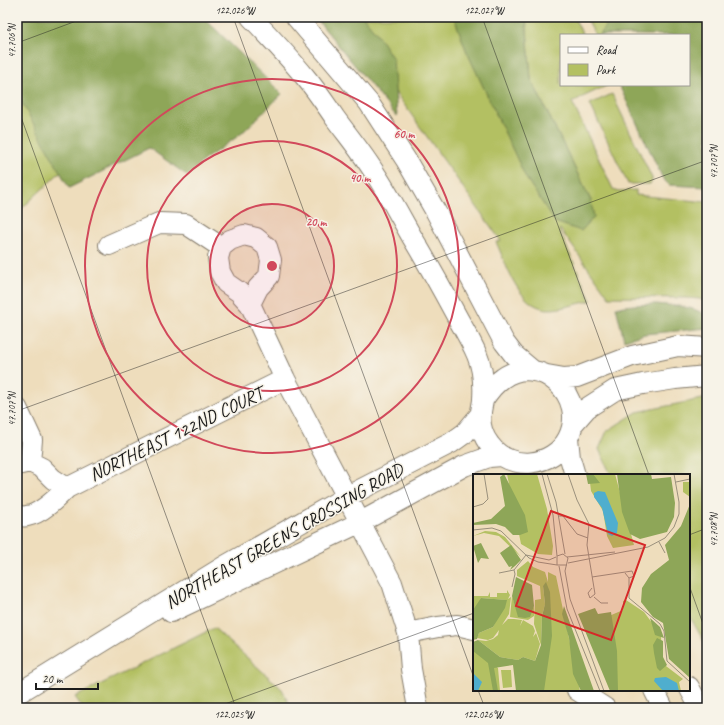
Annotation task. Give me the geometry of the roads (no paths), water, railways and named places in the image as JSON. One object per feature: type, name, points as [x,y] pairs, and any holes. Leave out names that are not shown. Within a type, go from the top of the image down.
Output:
[{"type":"street","points":[[252,17],[307,80],[376,175],[431,268],[477,356],[482,371],[482,431],[487,441],[509,459],[532,474]]},
{"type":"street","points":[[296,17],[369,102],[406,160],[436,212],[504,342],[514,355],[559,384],[568,395],[573,409],[570,431],[570,458],[576,474]]},
{"type":"street","points":[[109,244],[159,223],[186,224],[221,247]]},
{"type":"street","points":[[250,304],[258,288],[269,276],[271,260],[267,247],[256,238],[244,235],[230,240],[221,247],[218,258],[220,272],[226,283],[240,292],[250,304],[285,379],[359,523],[392,583],[408,633],[411,669],[418,708]]},
{"type":"street","points":[[482,408],[492,386],[504,376],[518,371],[540,373],[564,378],[577,377],[632,356],[678,346],[707,348]]},
{"type":"street","points":[[509,459],[532,463],[548,458],[560,450],[570,431],[586,408],[615,390],[674,379],[707,376]]},
{"type":"street","name":"NORTHEAST 122ND COURT","points":[[17,515],[28,516],[43,509],[67,488],[285,379]]},
{"type":"street","points":[[17,408],[32,440],[24,464]]},
{"type":"street","name":"NORTHEAST GREENS CROSSING ROAD","points":[[17,694],[223,567],[346,497],[451,443],[464,433],[482,408]]},
{"type":"street","name":"NORTHEAST GREENS CROSSING ROAD","points":[[84,653],[359,523],[464,466],[489,457],[509,459]]},
{"type":"street","name":"NORTHEAST 122ND COURT","points":[[24,464],[42,468],[53,479],[67,488]]},
{"type":"street","points":[[408,633],[438,627],[457,626],[473,629]]},
{"type":"street","points":[[690,689],[700,708]]},
{"type":"street","points":[[579,691],[605,708]]}]
